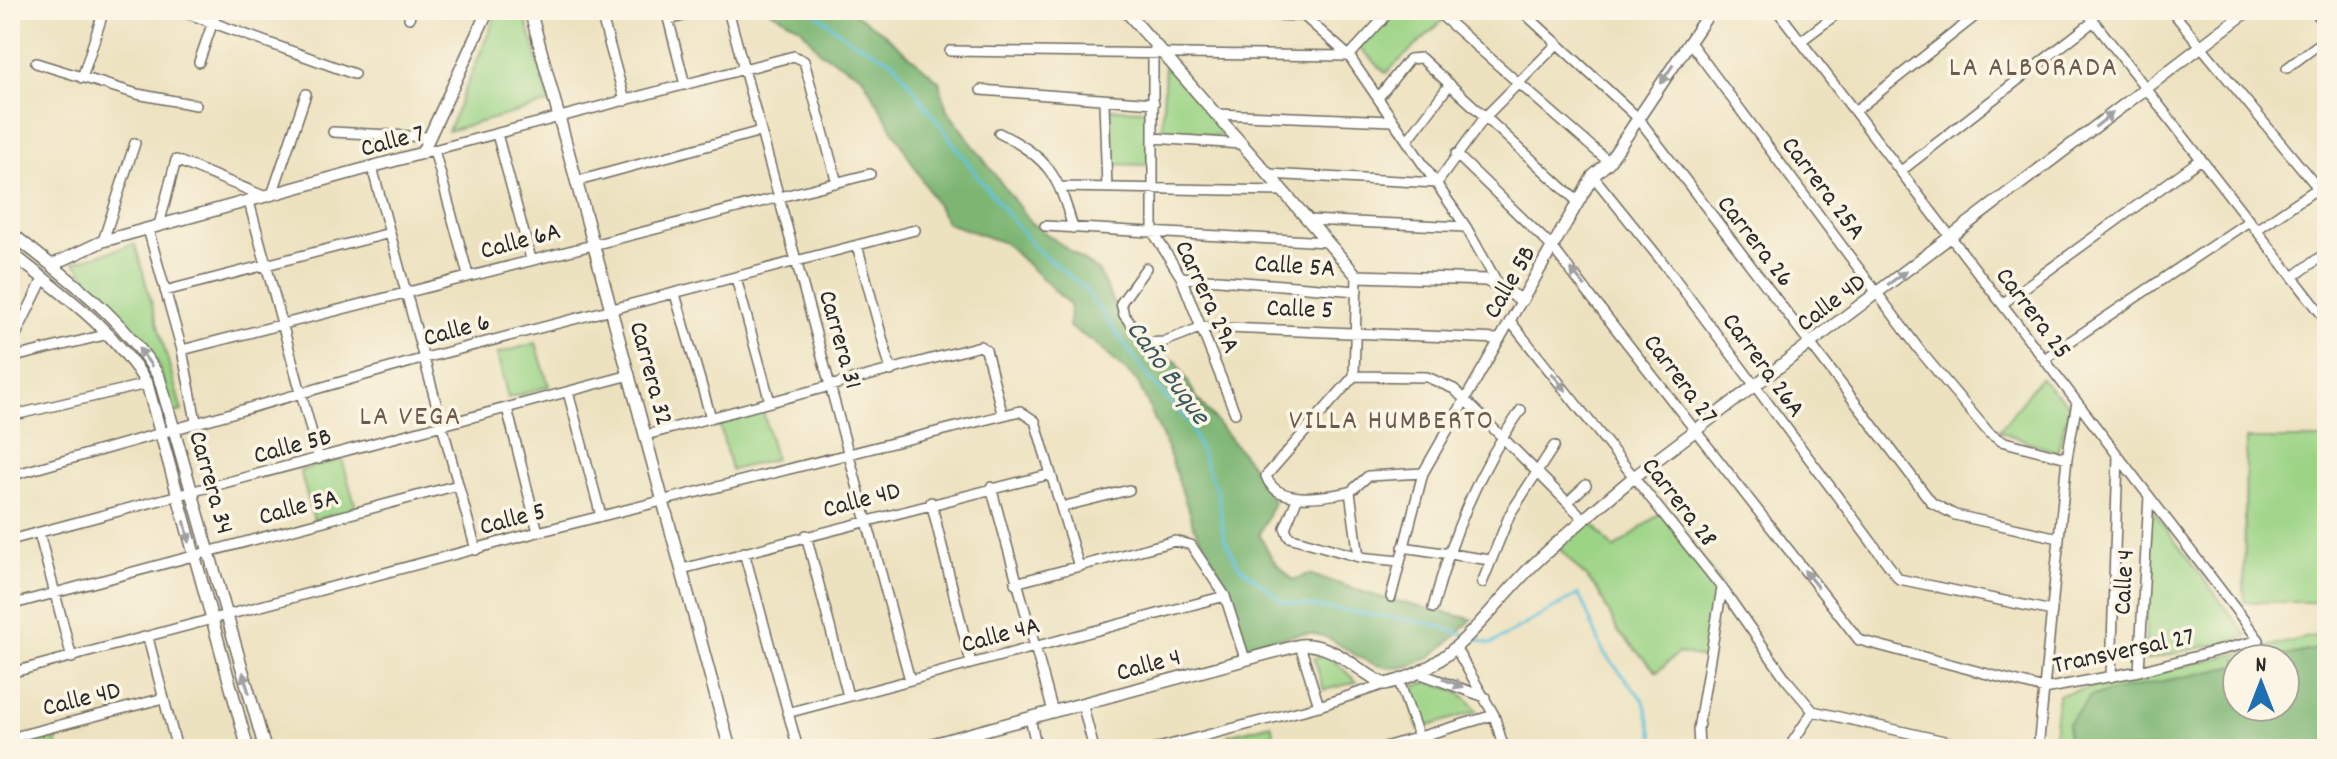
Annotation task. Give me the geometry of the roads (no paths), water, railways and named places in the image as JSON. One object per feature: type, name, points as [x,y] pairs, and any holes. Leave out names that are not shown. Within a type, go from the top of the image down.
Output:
[{"type":"street","points":[[82,78],[104,10]]},
{"type":"street","points":[[178,10],[354,74]]},
{"type":"street","points":[[199,62],[217,10]]},
{"type":"street","points":[[468,275],[428,151],[427,137],[488,10]]},
{"type":"street","name":"Carrera 32","points":[[530,10],[730,749]]},
{"type":"street","points":[[600,10],[625,101]]},
{"type":"street","points":[[685,85],[667,15],[704,10]]},
{"type":"street","name":"Carrera 31","points":[[728,10],[833,386],[865,520],[910,680]]},
{"type":"street","points":[[1124,10],[1301,13],[1349,56],[1466,227],[1498,284]]},
{"type":"street","points":[[1124,10],[1157,52],[1216,114],[1357,276],[1354,376],[1266,476],[1270,484],[1297,499],[1350,492],[1368,476],[1423,473]]},
{"type":"street","points":[[1370,10],[1382,21]]},
{"type":"street","points":[[950,51],[1349,56],[1391,10]]},
{"type":"street","points":[[1435,10],[1609,162]]},
{"type":"street","name":"Carrera 26","points":[[1521,10],[1638,118],[1932,503],[1943,510],[2059,538]]},
{"type":"street","name":"Calle 5B","points":[[1391,597],[1423,473],[1593,176],[1609,162],[1711,10]]},
{"type":"street","name":"Carrera 25","points":[[1777,10],[2259,640]]},
{"type":"street","points":[[1801,41],[1842,10]]},
{"type":"street","points":[[1855,111],[1983,10]]},
{"type":"street","points":[[2085,10],[2327,321]]},
{"type":"street","points":[[2171,10],[2318,188],[2256,230]]},
{"type":"street","points":[[2314,10],[2327,27]]},
{"type":"street","name":"Calle 4D","points":[[1385,684],[1421,674],[1459,647],[1528,570],[1634,477],[1952,238],[2243,12]]},
{"type":"street","points":[[1901,171],[2094,21]]},
{"type":"street","points":[[2287,68],[2327,38]]},
{"type":"street","name":"Carrera 25A","points":[[1689,41],[1877,293],[1989,433],[2001,441],[2067,458]]},
{"type":"street","points":[[1437,183],[1485,117],[1516,82],[1557,44]]},
{"type":"street","name":"Carrera 29A","points":[[1157,52],[1153,232],[1181,277],[1235,413]]},
{"type":"street","name":"Calle 7","points":[[52,265],[103,241],[428,151],[794,56],[804,61],[837,183]]},
{"type":"street","points":[[1378,98],[1409,59],[1415,57],[1425,61],[1578,202]]},
{"type":"street","points":[[36,63],[137,94],[196,105]]},
{"type":"street","points":[[1407,141],[1450,84]]},
{"type":"street","points":[[981,90],[1104,102],[1154,103]]},
{"type":"street","points":[[196,421],[153,227],[176,160],[269,196],[306,94]]},
{"type":"street","points":[[1104,102],[1107,188]]},
{"type":"street","points":[[1216,114],[1393,121]]},
{"type":"street","points":[[578,181],[761,131]]},
{"type":"street","points":[[333,132],[427,137]]},
{"type":"street","points":[[999,133],[1032,150],[1050,167],[1061,187],[1073,228]]},
{"type":"street","points":[[497,134],[531,259]]},
{"type":"street","points":[[1153,138],[1241,144]]},
{"type":"street","points":[[103,241],[135,143]]},
{"type":"street","name":"Carrera 27","points":[[1456,154],[1552,247],[1859,640]]},
{"type":"street","points":[[2002,304],[2201,159]]},
{"type":"street","points":[[372,167],[476,550]]},
{"type":"street","name":"Calle 6A","points":[[182,350],[870,174]]},
{"type":"street","points":[[1268,174],[1437,183]]},
{"type":"street","name":"Carrera 26A","points":[[1593,176],[1664,264],[1899,579],[2052,611]]},
{"type":"street","points":[[1061,187],[1283,191]]},
{"type":"street","points":[[249,202],[319,459]]},
{"type":"street","points":[[1308,220],[1466,227]]},
{"type":"street","points":[[2044,359],[2249,221]]},
{"type":"street","points":[[1045,226],[1327,242]]},
{"type":"street","name":"Calle 6","points":[[10,476],[425,358],[915,230]]},
{"type":"street","points":[[10,232],[52,265],[10,347]]},
{"type":"street","points":[[165,291],[390,233]]},
{"type":"street","points":[[857,245],[891,371]]},
{"type":"street","points":[[10,252],[43,279]]},
{"type":"street","points":[[2293,277],[2327,252]]},
{"type":"street","name":"Carrera 34","points":[[52,265],[95,297],[141,350],[159,377],[195,493],[265,749]]},
{"type":"street","name":"Calle 5","points":[[1146,268],[1121,308],[1146,343],[1154,344],[1202,327],[1500,339]]},
{"type":"street","name":"Calle 5A","points":[[1357,276],[1486,280],[1522,300]]},
{"type":"street","name":"Calle 5A","points":[[1181,277],[1357,291]]},
{"type":"street","points":[[736,278],[770,402]]},
{"type":"street","name":"Carrera 34","points":[[43,279],[109,334],[147,384],[248,749]]},
{"type":"street","points":[[675,294],[711,418]]},
{"type":"street","points":[[10,319],[20,326]]},
{"type":"street","name":"Carrera 28","points":[[1510,321],[1722,588],[1786,679],[1813,711]]},
{"type":"street","points":[[10,358],[109,334]]},
{"type":"street","points":[[646,435],[985,347],[1002,413]]},
{"type":"street","name":"Calle 5B","points":[[10,540],[630,375]]},
{"type":"street","points":[[1354,376],[1427,377],[1440,381],[1466,398],[1584,519]]},
{"type":"street","points":[[10,416],[147,384]]},
{"type":"street","points":[[568,392],[601,516]]},
{"type":"street","points":[[2038,749],[2067,458],[2077,402]]},
{"type":"street","points":[[507,408],[538,532]]},
{"type":"street","points":[[1433,608],[1447,553],[1471,492],[1521,410]]},
{"type":"street","name":"Calle 5","points":[[10,673],[538,532],[1002,413],[1027,412],[1035,421],[1051,474]]},
{"type":"street","points":[[1482,583],[1510,514],[1554,446]]},
{"type":"street","points":[[2111,677],[2118,456]]},
{"type":"street","points":[[1051,474],[1079,567]]},
{"type":"street","name":"Calle 4D","points":[[682,569],[931,502],[1051,474]]},
{"type":"street","name":"Calle 5A","points":[[10,605],[458,485]]},
{"type":"street","points":[[1568,502],[1586,485]]},
{"type":"street","points":[[991,487],[1053,712]]},
{"type":"street","points":[[1061,507],[1129,490]]},
{"type":"street","points":[[1350,492],[1359,557]]},
{"type":"street","name":"Calle 4","points":[[2139,671],[2149,496]]},
{"type":"street","points":[[1297,499],[1285,528],[1289,537],[1359,557],[1399,561]]},
{"type":"street","points":[[931,502],[971,663]]},
{"type":"street","points":[[39,533],[72,658]]},
{"type":"street","points":[[806,535],[848,696]]},
{"type":"street","points":[[1015,583],[1175,541],[1183,542],[1191,545],[1225,596],[1245,659]]},
{"type":"street","points":[[1403,547],[1490,560]]},
{"type":"street","points":[[744,552],[798,749]]},
{"type":"street","points":[[1717,749],[1699,746],[1700,715],[1722,588]]},
{"type":"street","name":"Calle 4A","points":[[787,713],[1225,596]]},
{"type":"street","points":[[148,638],[177,749]]},
{"type":"street","name":"Transversal 27","points":[[1859,640],[2044,689],[2139,671],[2259,640]]},
{"type":"street","points":[[1300,645],[1319,706]]},
{"type":"street","name":"Calle 4","points":[[914,749],[1300,645],[1328,648],[1361,672],[1385,684]]},
{"type":"street","points":[[1459,647],[1494,715],[1504,749]]},
{"type":"street","points":[[1421,674],[1485,697]]},
{"type":"street","points":[[1399,681],[1419,738]]},
{"type":"street","points":[[1154,749],[1319,706],[1385,684]]},
{"type":"street","name":"Calle 4D","points":[[10,738],[164,698]]},
{"type":"street","points":[[1082,703],[1094,749]]},
{"type":"street","points":[[1788,749],[1813,711],[1979,749]]},
{"type":"street","points":[[1378,749],[1494,715]]},
{"type":"street","points":[[1030,718],[1037,749]]},
{"type":"street","points":[[977,732],[981,749]]},
{"type":"waterway","name":"Caño Buque","points":[[812,10],[847,38],[894,62],[981,181],[1035,248],[1083,287],[1150,379],[1189,423],[1218,493],[1224,538],[1238,565],[1284,602],[1428,623],[1465,635]]},
{"type":"waterway","name":"Caño Buque","points":[[1472,638],[1491,644],[1579,594],[1604,653],[1644,701],[1657,749]]},
{"type":"district","name":"LA ALBORADA","points":[[2034,65]]},
{"type":"district","name":"LA VEGA","points":[[411,414]]},
{"type":"district","name":"VILLA HUMBERTO","points":[[1392,418]]}]
